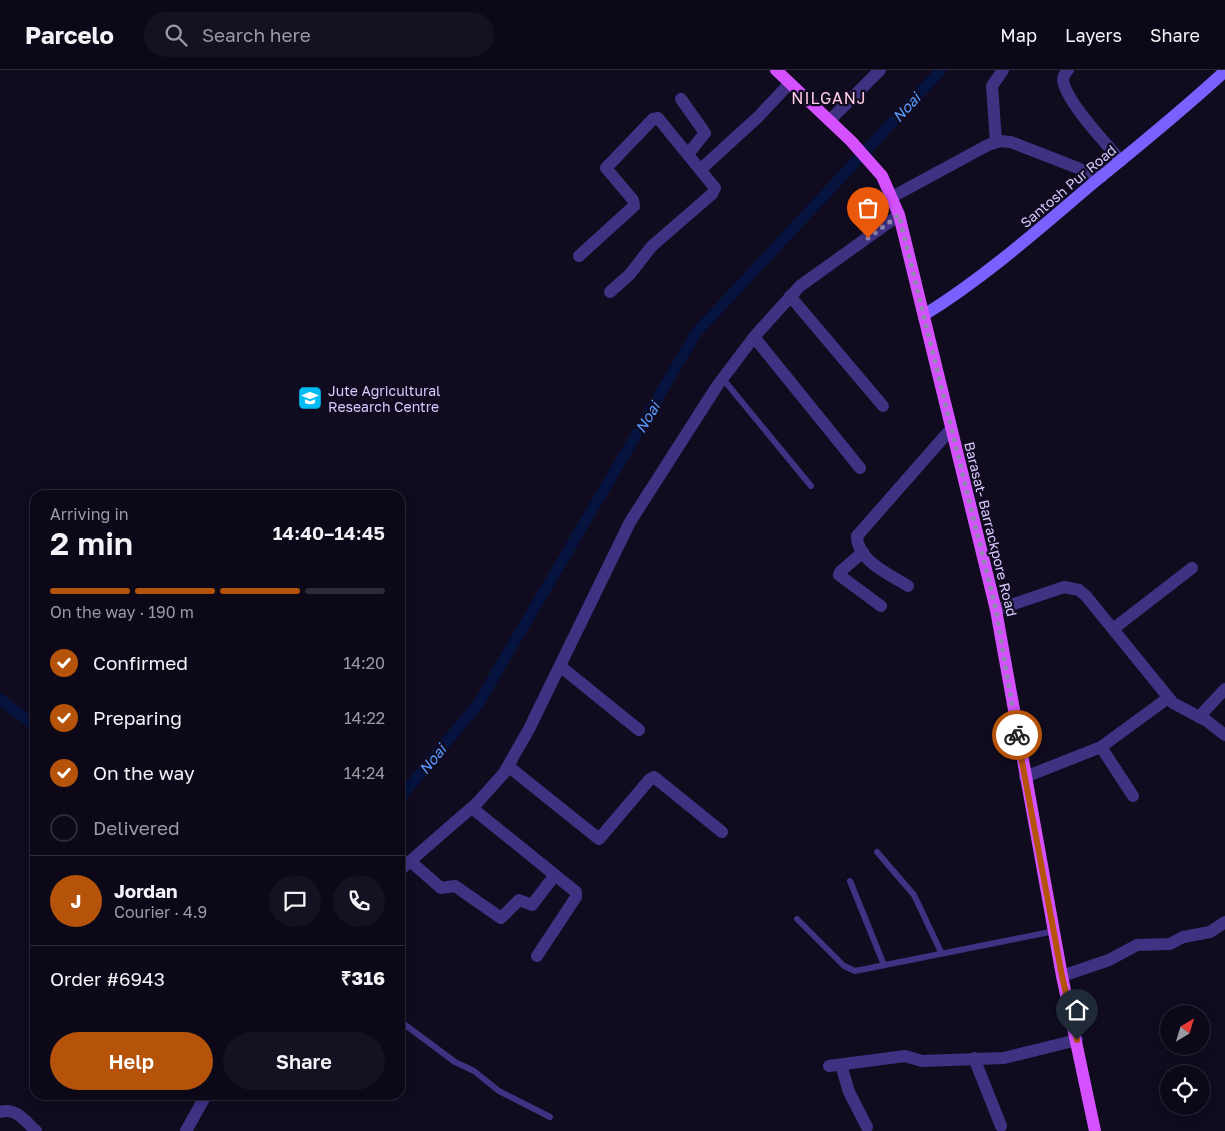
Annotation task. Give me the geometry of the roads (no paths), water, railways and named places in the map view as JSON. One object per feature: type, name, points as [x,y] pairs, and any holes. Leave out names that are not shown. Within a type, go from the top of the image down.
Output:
[{"type":"main road","name":"Barasat- Barrackpore Road","points":[[776,70],[830,120],[882,176],[899,215],[996,610],[1062,976],[1095,1131]]},
{"type":"main road","name":"Santosh Pur Road","points":[[924,315],[960,292],[1169,122],[1225,71]]},
{"type":"street","points":[[830,120],[880,70]]},
{"type":"street","points":[[996,142],[992,86],[1003,70]]},
{"type":"street","points":[[1068,70],[1064,74],[1064,82],[1074,104],[1121,161]]},
{"type":"street","points":[[701,169],[758,117],[790,83]]},
{"type":"street","points":[[681,99],[705,133],[688,154]]},
{"type":"street","points":[[579,256],[634,206],[633,200],[606,168],[655,117],[660,119],[714,184],[712,194],[652,246],[627,277],[610,292]]},
{"type":"street","points":[[892,197],[996,142],[1011,142],[1101,177]]},
{"type":"street","points":[[405,866],[472,808],[488,792],[508,766],[560,666],[630,522],[723,378],[754,337],[800,286],[899,215]]},
{"type":"street","points":[[790,296],[883,406]]},
{"type":"street","points":[[754,337],[860,468]]},
{"type":"street","points":[[908,586],[869,561],[863,552],[857,536],[950,428]]},
{"type":"street","points":[[863,552],[839,575],[881,606]]},
{"type":"street","points":[[1113,629],[1192,568]]},
{"type":"street","points":[[996,610],[1064,587],[1071,587],[1086,596],[1168,698],[1179,707],[1199,717],[1225,735]]},
{"type":"street","points":[[560,666],[639,730]]},
{"type":"street","points":[[1199,717],[1225,689]]},
{"type":"street","points":[[1025,777],[1101,747],[1168,698]]},
{"type":"street","points":[[1101,747],[1133,796]]},
{"type":"street","points":[[508,766],[599,839],[650,779],[654,777],[722,832]]},
{"type":"street","points":[[472,808],[577,895],[537,956]]},
{"type":"street","points":[[410,861],[441,888],[455,886],[501,918],[519,900],[532,905],[555,876]]},
{"type":"street","points":[[1062,976],[1109,960],[1137,945],[1170,944],[1183,937],[1210,932],[1225,922]]},
{"type":"street","points":[[867,1126],[835,1066],[905,1056],[922,1061],[1008,1058],[1077,1040]]},
{"type":"street","points":[[974,1058],[1001,1126]]},
{"type":"street","points":[[186,1131],[203,1100]]},
{"type":"street","points":[[0,1112],[10,1110],[17,1113],[36,1131]]},
{"type":"lane","points":[[723,378],[811,486]]},
{"type":"lane","points":[[877,852],[914,895],[941,952]]},
{"type":"lane","points":[[850,881],[884,965]]},
{"type":"lane","points":[[797,919],[849,970],[855,971],[941,952],[1055,931]]},
{"type":"lane","points":[[405,1025],[455,1062],[474,1071],[499,1091],[550,1117]]},
{"type":"waterway","name":"Noai","points":[[405,792],[478,704],[696,333],[941,70]]},
{"type":"waterway","name":"Noai","points":[[0,699],[30,722]]},
{"type":"place","name":"Jute Agricultural Research Centre","points":[[310,398]]},
{"type":"district","name":"NILGANJ","points":[[829,98]]}]
